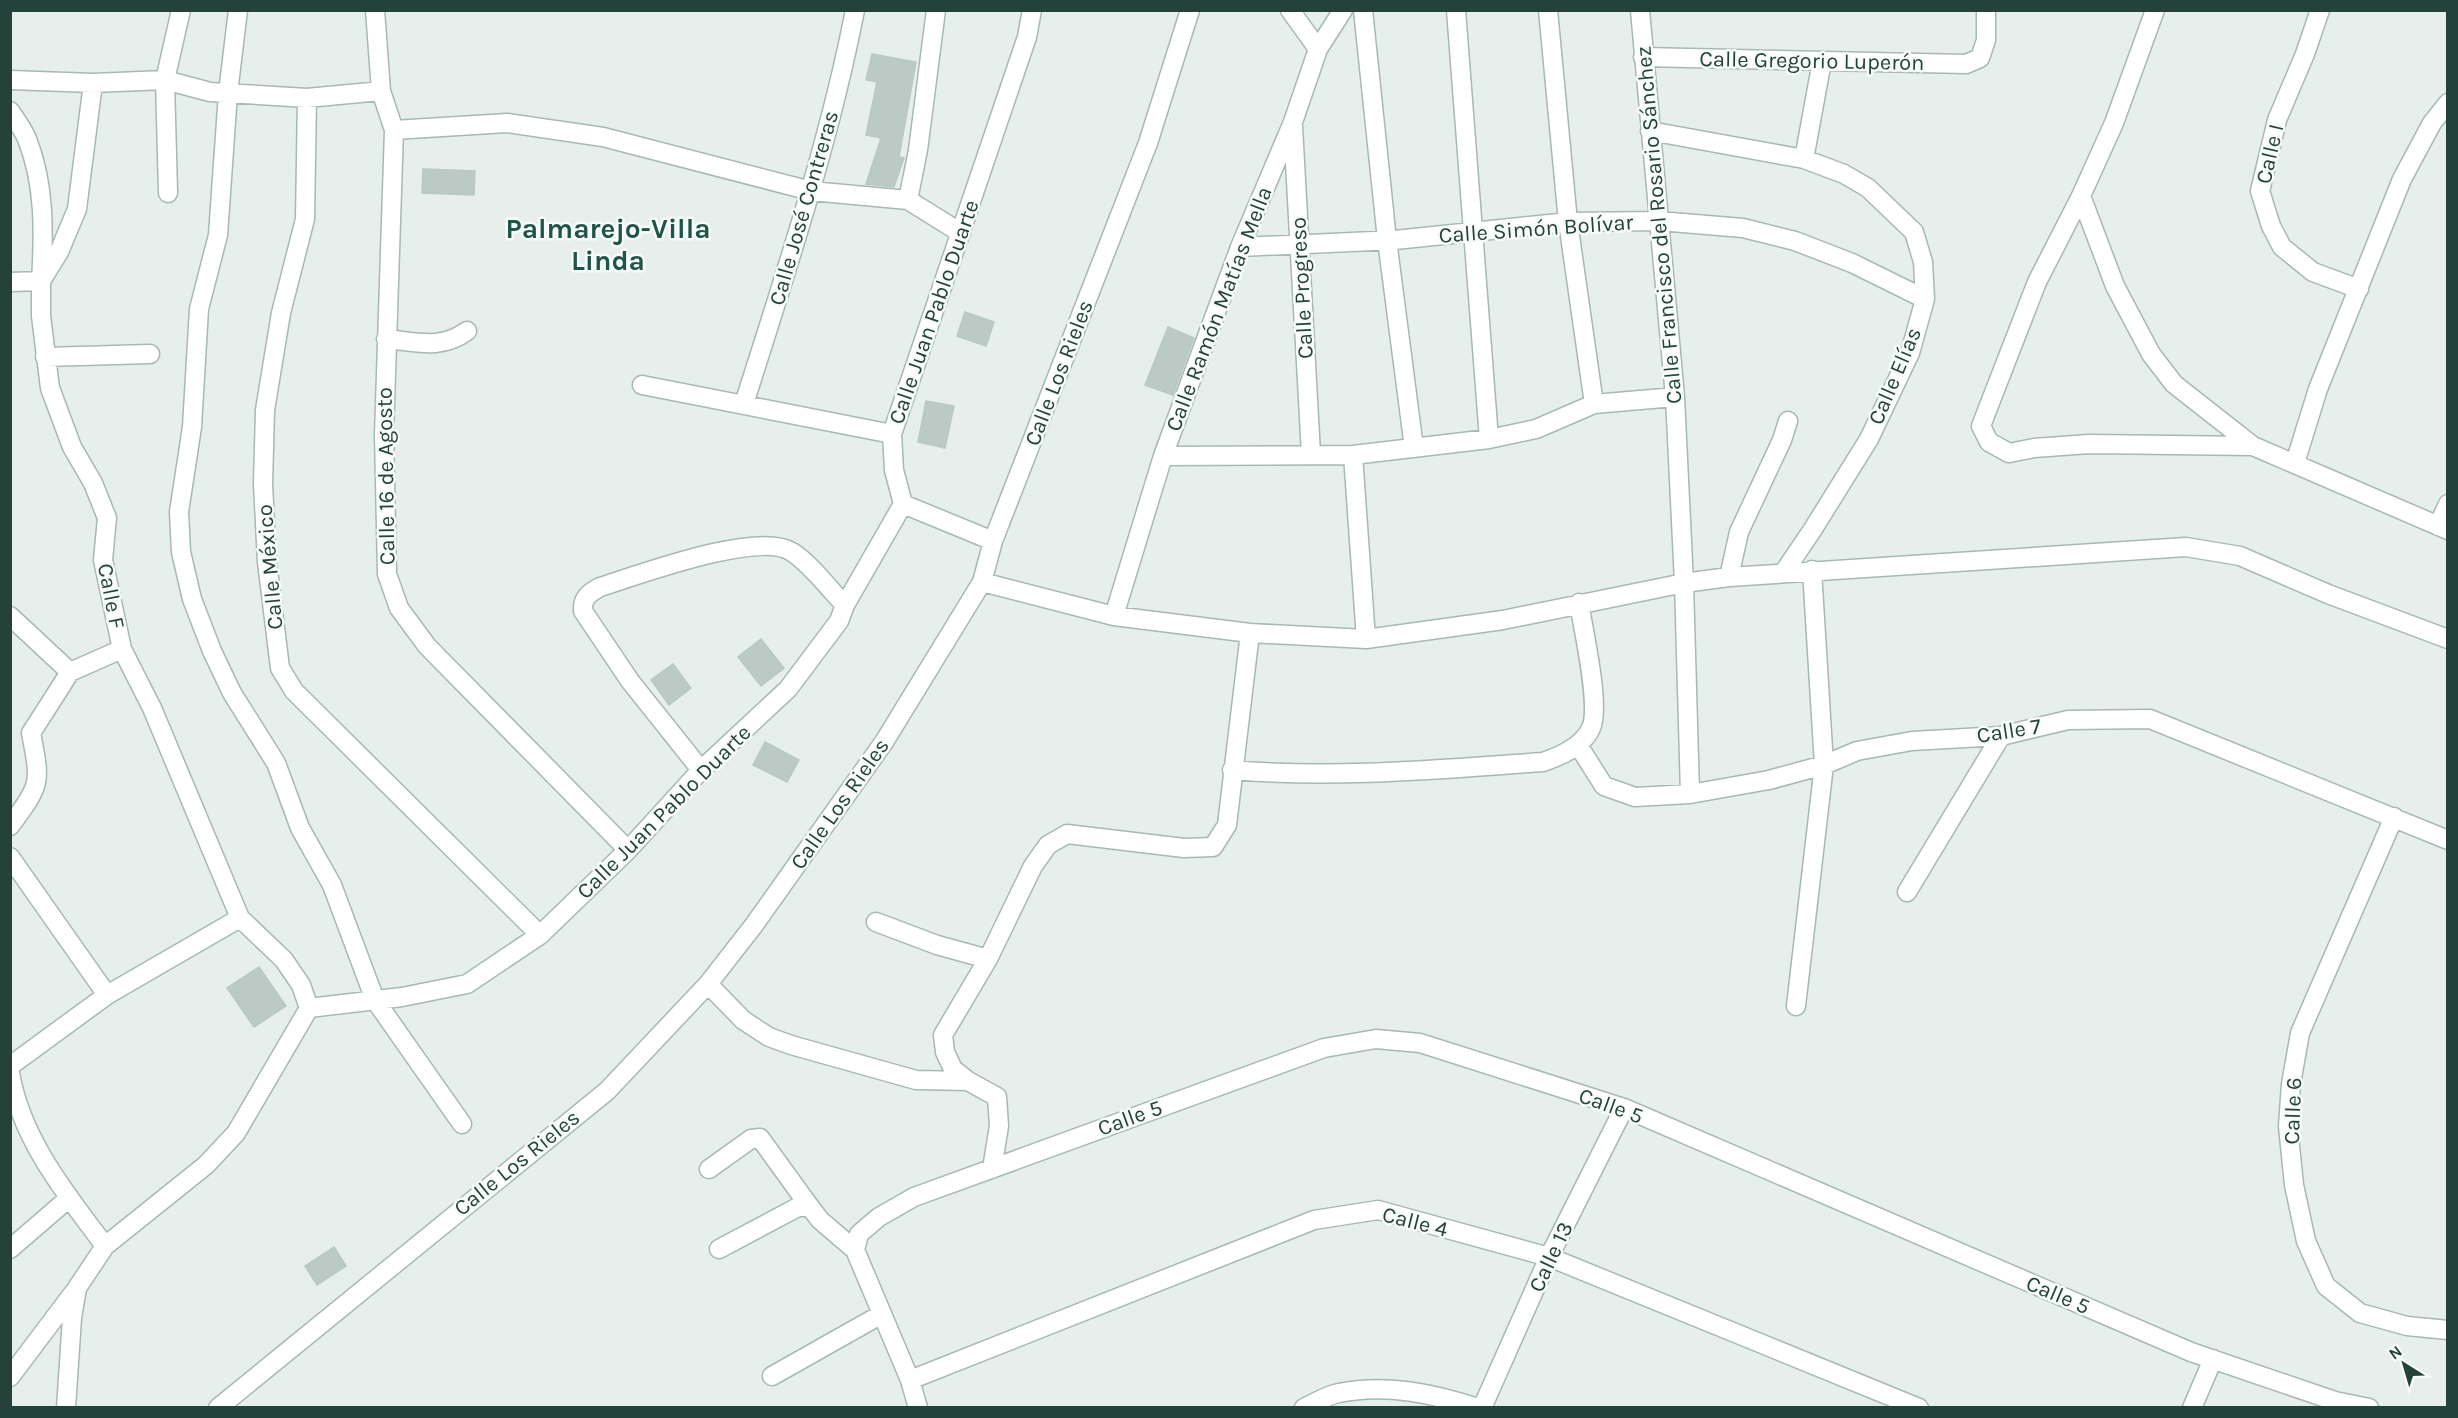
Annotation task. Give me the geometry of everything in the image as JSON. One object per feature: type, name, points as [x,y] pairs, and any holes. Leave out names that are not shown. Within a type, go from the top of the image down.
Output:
[{"type":"street","points":[[168,193],[165,80],[181,10]]},
{"type":"street","points":[[238,10],[228,93],[218,235],[199,309],[192,427],[179,512],[181,552],[192,599],[213,651],[232,693],[276,763],[300,828],[332,885],[375,1000],[462,1124]]},
{"type":"street","name":"Calle 16 de Agosto","points":[[375,10],[381,91],[394,130],[384,435],[387,574],[399,608],[427,646],[628,850]]},
{"type":"street","name":"Calle José Contreras","points":[[744,404],[810,191],[843,72],[855,10]]},
{"type":"street","points":[[908,200],[918,150],[936,10]]},
{"type":"street","name":"Calle Juan Pablo Duarte","points":[[309,1008],[375,1000],[468,984],[540,935],[628,850],[701,770],[788,689],[839,621],[845,604],[903,504],[894,470],[892,434],[1027,36],[1032,10]]},
{"type":"street","name":"Calle Los Rieles","points":[[218,1407],[607,1091],[708,984],[754,925],[884,742],[982,582],[993,541],[1148,143],[1190,10]]},
{"type":"street","points":[[1290,10],[1318,49]]},
{"type":"street","name":"Calle Ramón Matías Mella","points":[[1114,616],[1163,456],[1240,247],[1293,122],[1318,49],[1343,10]]},
{"type":"street","points":[[1363,10],[1386,240],[1414,448]]},
{"type":"street","points":[[1456,10],[1489,439]]},
{"type":"street","points":[[1548,10],[1568,222],[1594,404]]},
{"type":"street","name":"Calle Francisco del Rosario Sánchez","points":[[1640,10],[1675,397],[1684,583],[1690,794]]},
{"type":"street","name":"Calle Gregorio Luperón","points":[[1643,57],[1966,64],[1980,58],[1986,40],[1986,10]]},
{"type":"street","points":[[2156,10],[2114,123],[2081,196],[2037,282],[1981,426],[1989,442],[2009,453],[2034,448],[2089,444],[2253,446]]},
{"type":"street","name":"Calle I","points":[[2320,10],[2305,54],[2277,120],[2260,191],[2271,226],[2282,248],[2313,272],[2359,289]]},
{"type":"street","points":[[1804,159],[1822,61]]},
{"type":"street","points":[[10,80],[93,83],[165,80],[210,92],[307,98],[381,91]]},
{"type":"street","points":[[10,282],[41,281],[60,252],[77,209],[93,83]]},
{"type":"street","name":"Calle México","points":[[307,98],[305,219],[280,313],[266,410],[263,484],[267,562],[280,668],[294,691],[540,935]]},
{"type":"street","points":[[2295,464],[2318,389],[2402,178],[2432,123],[2448,103]]},
{"type":"street","name":"Calle F","points":[[10,111],[27,138],[39,184],[44,224],[41,281],[45,357],[50,388],[72,447],[93,483],[107,518],[103,560],[122,649],[152,708],[240,918],[284,960],[300,985],[309,1008]]},
{"type":"street","name":"Calle Progreso","points":[[1293,122],[1311,454]]},
{"type":"street","points":[[394,130],[507,123],[603,137],[810,191],[908,200],[961,233]]},
{"type":"street","name":"Calle Elías","points":[[1650,131],[1804,159],[1844,174],[1868,188],[1914,232],[1923,262],[1925,299],[1910,352],[1869,439],[1784,572]]},
{"type":"street","points":[[2081,196],[2115,286],[2151,354],[2174,384],[2253,446],[2443,528],[2448,504]]},
{"type":"street","name":"Calle Simón Bolívar","points":[[1240,247],[1300,246],[1386,240],[1568,222],[1659,221],[1743,228],[1795,241],[1852,263],[1925,299]]},
{"type":"street","points":[[386,339],[439,344],[454,340],[467,331]]},
{"type":"street","points":[[45,357],[150,354]]},
{"type":"street","points":[[642,385],[892,434]]},
{"type":"street","points":[[1163,456],[1353,455],[1414,448],[1489,439],[1536,429],[1594,404],[1675,397]]},
{"type":"street","points":[[1730,577],[1739,532],[1782,440],[1788,421]]},
{"type":"street","points":[[1353,455],[1366,639]]},
{"type":"street","points":[[903,504],[993,541]]},
{"type":"street","points":[[701,770],[630,681],[583,611],[582,604],[585,597],[600,587],[733,549],[778,546],[792,552],[845,604]]},
{"type":"street","points":[[982,582],[1114,616],[1250,633],[1366,639],[1503,620],[1684,583],[1730,577],[2186,547],[2240,555],[2328,594],[2448,639]]},
{"type":"street","points":[[1796,1006],[1824,765],[1812,570]]},
{"type":"street","points":[[1232,770],[1285,775],[1367,772],[1543,762],[1562,756],[1578,745],[1592,727],[1594,706],[1579,603]]},
{"type":"street","points":[[10,616],[70,672]]},
{"type":"street","points":[[992,1168],[999,1126],[996,1097],[952,1069],[945,1052],[943,1035],[988,959],[1033,866],[1048,845],[1067,834],[1184,848],[1213,847],[1227,825],[1250,633]]},
{"type":"street","points":[[10,826],[35,793],[38,771],[31,733],[70,672],[122,649]]},
{"type":"street","name":"Calle 7","points":[[1578,745],[1604,786],[1635,797],[1690,794],[1769,780],[1824,765],[1857,750],[1912,741],[2001,736],[2068,720],[2150,719],[2448,840]]},
{"type":"street","points":[[1907,892],[2001,736]]},
{"type":"street","name":"Calle 6","points":[[2394,817],[2300,1033],[2291,1084],[2289,1126],[2294,1185],[2306,1241],[2326,1286],[2360,1313],[2407,1326],[2448,1330]]},
{"type":"street","points":[[10,856],[107,995]]},
{"type":"street","points":[[10,1066],[107,995],[240,918]]},
{"type":"street","points":[[876,922],[937,945],[988,959]]},
{"type":"street","points":[[708,984],[743,1020],[769,1037],[916,1080],[968,1081]]},
{"type":"street","points":[[10,1377],[77,1288],[105,1246],[206,1166],[236,1132],[309,1008]]},
{"type":"street","name":"Calle 5","points":[[855,1250],[859,1234],[879,1216],[914,1197],[992,1168],[1324,1048],[1376,1039],[1420,1043],[1624,1108],[2191,1352],[2335,1401],[2369,1407]]},
{"type":"street","points":[[10,1073],[14,1095],[28,1132],[68,1198],[105,1246]]},
{"type":"street","name":"Calle 13","points":[[1480,1407],[1549,1257],[1624,1108]]},
{"type":"street","points":[[709,1169],[751,1139],[760,1138],[820,1220],[855,1250],[910,1380],[918,1407]]},
{"type":"street","points":[[10,1249],[68,1198]]},
{"type":"street","points":[[719,1249],[798,1207],[810,1207]]},
{"type":"street","name":"Calle 4","points":[[910,1380],[1314,1220],[1378,1210],[1549,1257],[1919,1407]]},
{"type":"street","points":[[66,1407],[72,1318],[77,1288]]},
{"type":"street","points":[[772,1376],[882,1314]]},
{"type":"street","points":[[2192,1407],[2212,1359]]},
{"type":"street","points":[[1304,1407],[1337,1393],[1389,1389],[1416,1392],[1480,1407]]},
{"type":"building","points":[[872,54],[916,62],[899,157],[904,158],[894,187],[866,184],[881,138],[866,135],[877,82],[866,80]]},
{"type":"building","points":[[423,169],[475,171],[474,195],[422,193]]},
{"type":"building","points":[[965,312],[994,322],[986,346],[957,336]]},
{"type":"building","points":[[1168,327],[1194,338],[1173,395],[1145,385]]},
{"type":"building","points":[[926,401],[954,406],[945,448],[918,442]]},
{"type":"building","points":[[761,639],[784,668],[761,686],[738,657]]},
{"type":"building","points":[[673,664],[691,688],[669,705],[651,680]]},
{"type":"building","points":[[765,742],[799,760],[787,782],[753,765]]},
{"type":"building","points":[[259,967],[286,1006],[254,1027],[227,988]]},
{"type":"building","points":[[334,1247],[346,1266],[317,1285],[305,1266]]},
{"type":"district","name":"Palmarejo-Villa Linda","points":[[608,244]]}]
